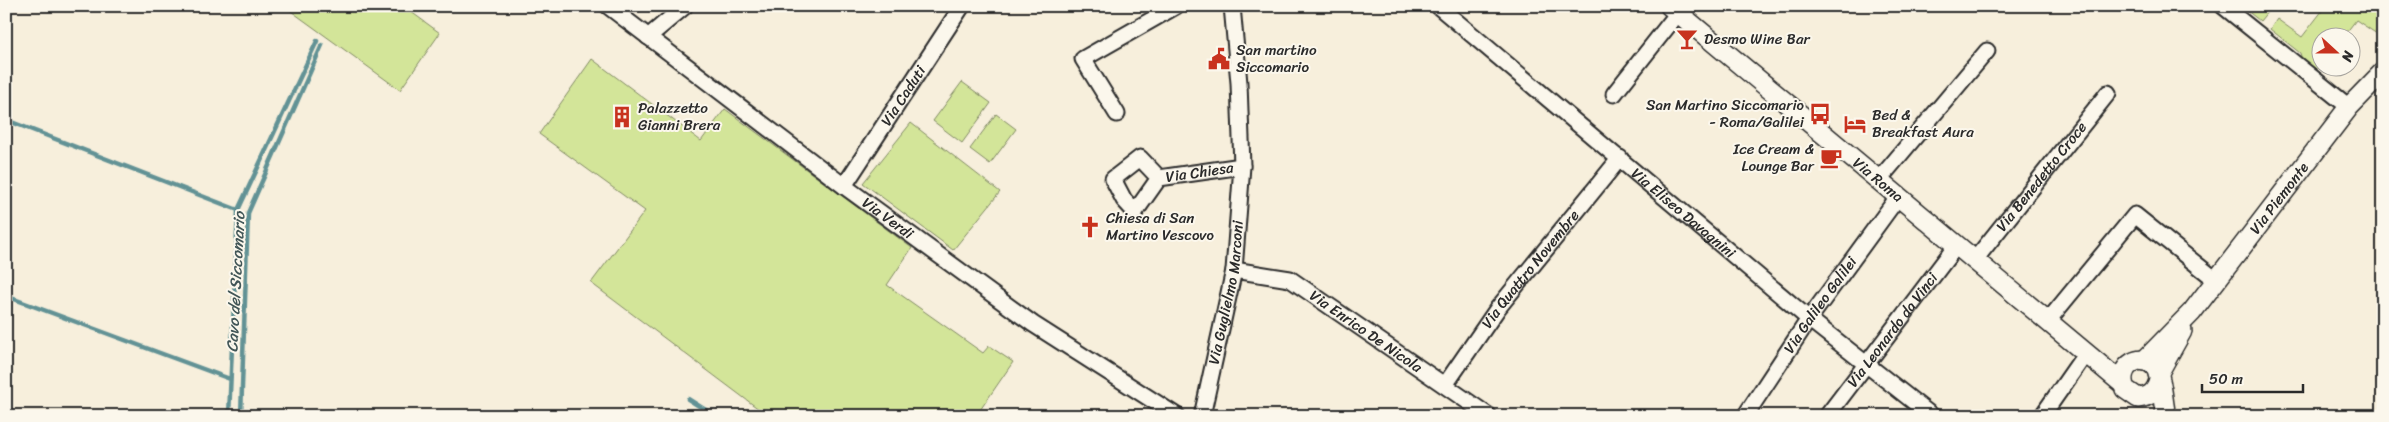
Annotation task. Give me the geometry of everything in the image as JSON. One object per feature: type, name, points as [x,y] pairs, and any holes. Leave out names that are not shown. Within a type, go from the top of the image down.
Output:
[{"type":"street","name":"Via Verdi","points":[[608,6],[844,186],[1033,324],[1177,416]]},
{"type":"street","points":[[648,37],[685,6]]},
{"type":"street","name":"Via Caduti","points":[[844,186],[962,6]]},
{"type":"street","points":[[1117,114],[1083,59],[1176,6]]},
{"type":"street","name":"Via Guglielmo Marconi","points":[[1202,416],[1234,270],[1242,166],[1239,83],[1232,6]]},
{"type":"street","name":"Via Eliseo Davagnini","points":[[1438,6],[1809,319],[1932,416]]},
{"type":"street","points":[[2222,6],[2350,108]]},
{"type":"street","points":[[1614,94],[1674,10]]},
{"type":"street","name":"Via Roma","points":[[1674,10],[2123,384]]},
{"type":"street","points":[[1878,181],[1987,51]]},
{"type":"street","name":"Via Piemonte","points":[[2159,377],[2192,312],[2368,85],[2383,61]]},
{"type":"street","name":"Via Piemonte","points":[[2368,85],[2383,72]]},
{"type":"street","name":"Via Benedetto Croce","points":[[1974,261],[2108,93]]},
{"type":"street","name":"Via Quattro Novembre","points":[[1445,385],[1498,308],[1620,158]]},
{"type":"street","name":"Via Chiesa","points":[[1159,178],[1242,166]]},
{"type":"street","name":"Via Galileo Galilei","points":[[1745,416],[1809,319],[1898,197]]},
{"type":"street","points":[[2047,322],[2135,215],[2216,280]]},
{"type":"street","name":"Via Leonardo da Vinci","points":[[1827,416],[1956,246]]},
{"type":"street","name":"Via Enrico De Nicola","points":[[1234,270],[1290,278],[1489,416]]},
{"type":"street","name":"Via Piemonte","points":[[2138,362],[2192,312]]},
{"type":"street","points":[[2042,416],[2086,353]]},
{"type":"street","name":"Via Roma","points":[[2086,353],[2138,362]]},
{"type":"street","points":[[2161,416],[2143,398],[2128,393],[2123,384],[2123,372],[2138,362],[2153,365],[2159,377],[2166,416]]},
{"type":"street","points":[[2143,398],[2154,392],[2159,377]]},
{"type":"green space","points":[[284,6],[403,6],[440,33],[400,90]]},
{"type":"green space","points":[[2241,6],[2272,6],[2260,21]]},
{"type":"green space","points":[[2326,6],[2378,6],[2383,23],[2383,38],[2356,20],[2350,28],[2312,28],[2312,71],[2303,64],[2300,53],[2270,29],[2277,19],[2302,37]]},
{"type":"green space","points":[[592,59],[701,141],[725,109],[912,248],[887,285],[983,353],[989,346],[1013,362],[976,416],[768,416],[591,283],[645,211],[539,134]]},
{"type":"green space","points":[[962,82],[991,103],[962,143],[933,121]]},
{"type":"green space","points":[[996,114],[1016,129],[990,164],[970,149]]},
{"type":"green space","points":[[911,123],[1000,192],[953,250],[863,183]]},
{"type":"waterway","name":"Cavo del Siccomario","points":[[229,416],[238,210],[317,41]]},
{"type":"waterway","name":"Cavo del Siccomario","points":[[241,416],[248,213],[322,45]]},
{"type":"waterway","name":"Cavo del Siccomario","points":[[6,109],[9,121],[238,210]]},
{"type":"waterway","name":"Cavo del Siccomario","points":[[6,296],[230,379]]},
{"type":"waterway","name":"Cavo del Siccomario","points":[[688,399],[715,416]]},
{"type":"place","name":"Desmo Wine Bar","points":[[1687,39]]},
{"type":"place","name":"San martino Siccomario","points":[[1219,59]]},
{"type":"place","name":"San Martino Siccomario - Roma/Galilei","points":[[1820,114]]},
{"type":"place","name":"Palazzetto Gianni Brera","points":[[622,117]]},
{"type":"place","name":"Bed & Breakfast Aura","points":[[1855,124]]},
{"type":"place","name":"Ice Cream & Lounge Bar","points":[[1831,158]]},
{"type":"place","name":"Chiesa di San Martino Vescovo","points":[[1090,227]]}]
